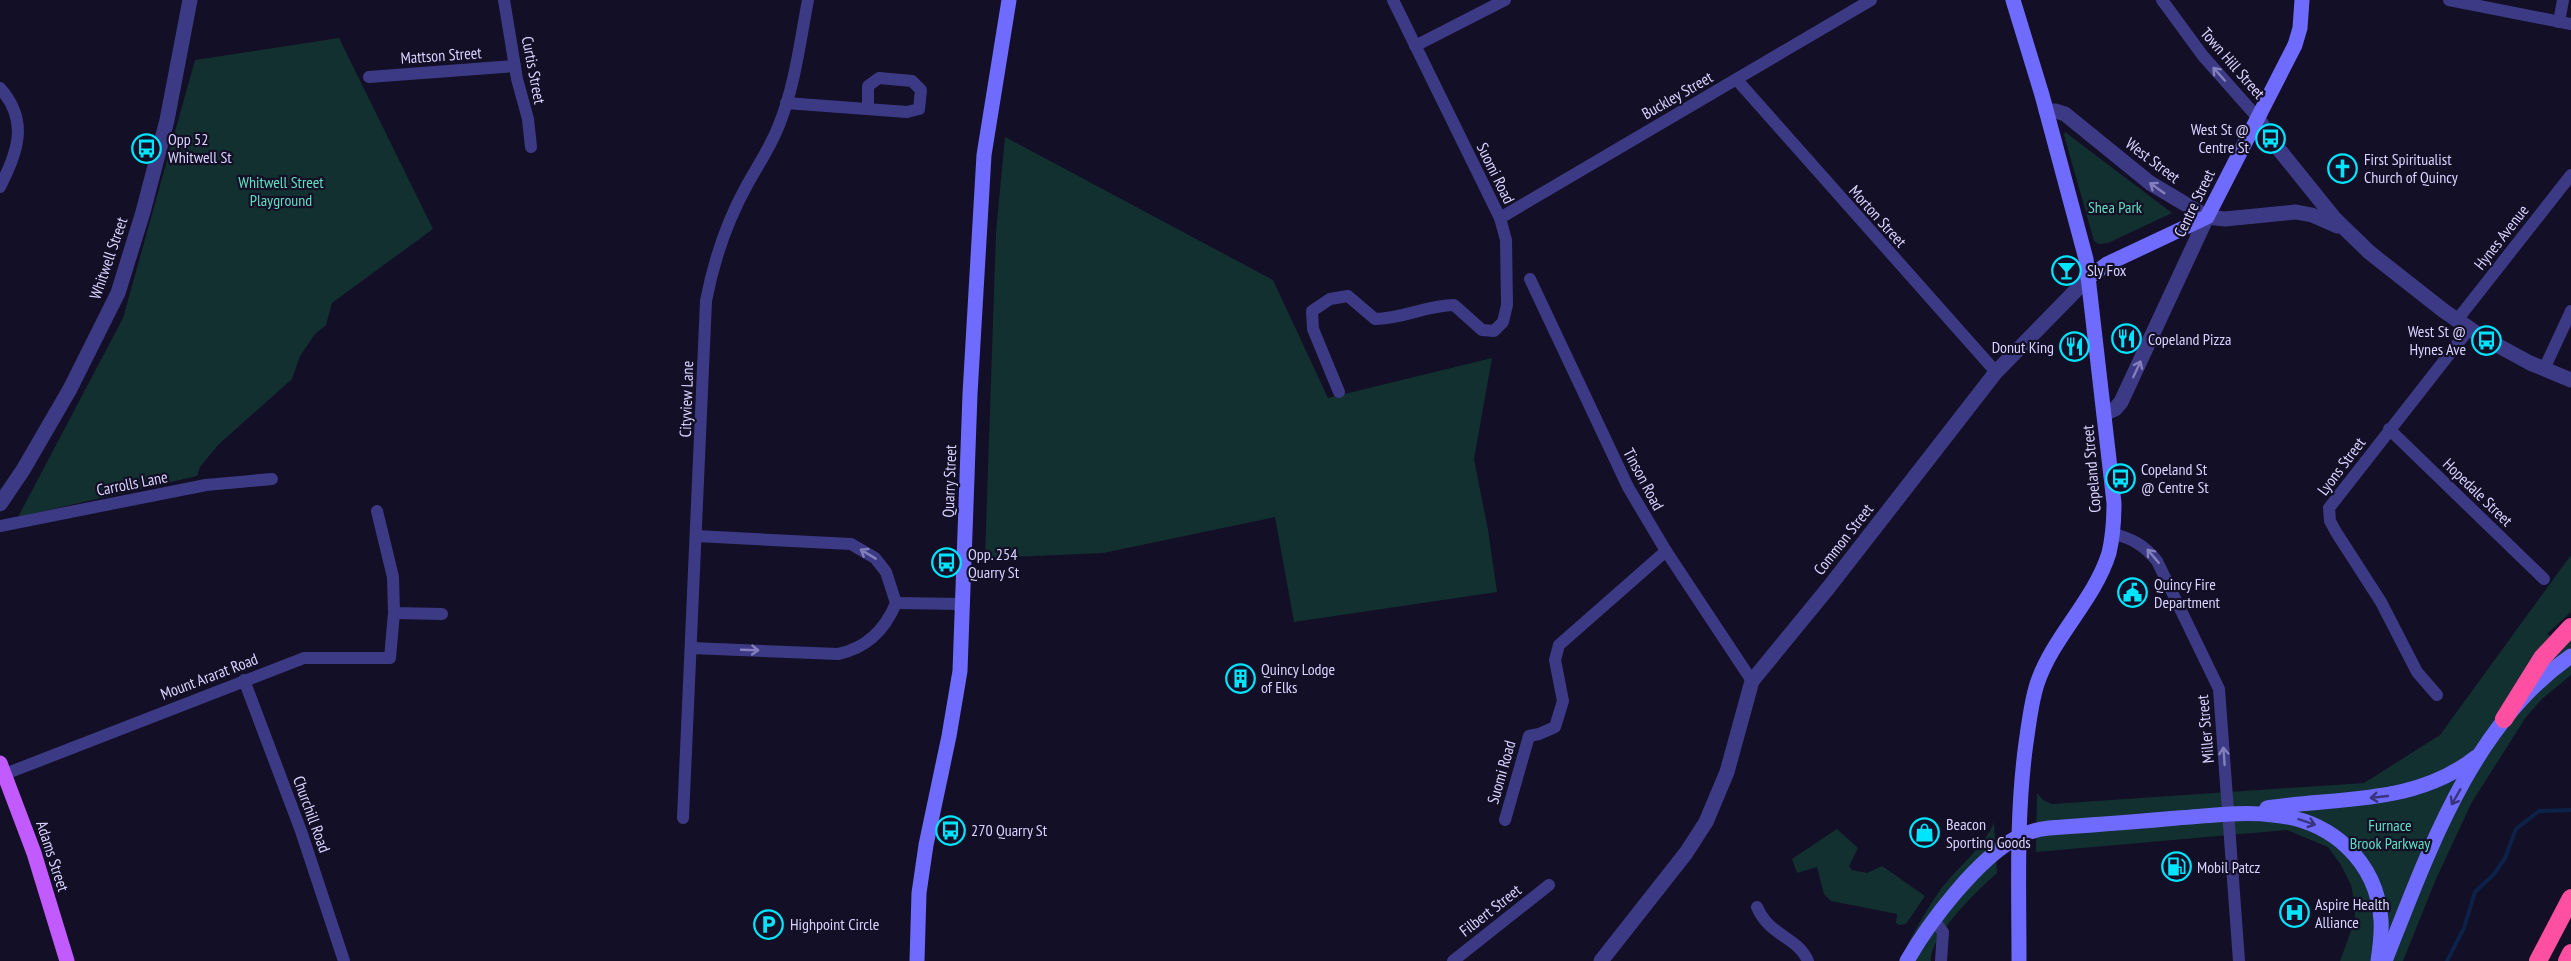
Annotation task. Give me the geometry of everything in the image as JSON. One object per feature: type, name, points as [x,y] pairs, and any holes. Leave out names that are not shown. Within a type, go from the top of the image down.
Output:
[{"type":"highway","points":[[2504,719],[2542,658],[2571,627]]},
{"type":"highway","points":[[2538,961],[2571,898]]},
{"type":"highway","points":[[2550,961],[2571,920]]},
{"type":"highway","points":[[2567,961],[2571,953]]},
{"type":"main road","name":"Copeland Street","points":[[2013,0],[2084,251],[2113,496],[2113,534],[2105,562],[2096,582],[2053,649],[2037,684],[2031,709],[2020,784],[2019,961]]},
{"type":"main road","name":"Centre Street","points":[[2207,217],[2295,45],[2300,28],[2302,0]]},
{"type":"main road","name":"Quarry Street","points":[[917,961],[919,893],[960,671],[970,394],[984,155],[1005,1]]},
{"type":"main road","name":"Common Street","points":[[2088,278],[2107,264],[2207,217]]},
{"type":"main road","points":[[2385,961],[2439,829],[2487,746],[2504,719],[2531,687],[2571,656]]},
{"type":"main road","points":[[2229,814],[2280,806],[2399,794],[2449,775],[2468,763],[2487,746]]},
{"type":"main road","name":"Adams Street","points":[[2,769],[31,844],[67,961]]},
{"type":"main road","points":[[1907,961],[1934,920],[1974,874],[2019,836],[2049,828],[2229,814],[2266,814],[2296,818],[2319,826],[2349,848],[2367,873],[2378,900],[2381,921],[2378,961]]},
{"type":"street","name":"Whitwell Street","points":[[0,504],[23,470],[70,389],[118,293],[143,212],[167,120],[190,0]]},
{"type":"street","name":"Curtis Street","points":[[504,0],[515,66],[528,119],[531,147]]},
{"type":"street","name":"Cityview Lane","points":[[683,818],[706,301],[713,264],[723,233],[764,157],[779,125],[792,87],[808,0]]},
{"type":"street","name":"Suomi Road","points":[[1339,392],[1313,329],[1312,311],[1330,298],[1348,296],[1359,303],[1365,313],[1375,319],[1397,317],[1438,305],[1455,305],[1482,330],[1494,330],[1503,322],[1507,305],[1506,240],[1500,218],[1393,0]]},
{"type":"street","points":[[1415,46],[1505,0]]},
{"type":"street","name":"Buckley Street","points":[[1500,218],[1871,0]]},
{"type":"street","name":"Town Hill Street","points":[[2162,0],[2203,56],[2258,118]]},
{"type":"street","points":[[2449,0],[2565,23],[2563,0]]},
{"type":"street","name":"Mattson Street","points":[[369,77],[515,66]]},
{"type":"street","points":[[786,103],[907,112],[919,109],[921,90],[912,81],[879,78],[868,86],[868,109]]},
{"type":"street","name":"Morton Street","points":[[1737,80],[1996,372]]},
{"type":"street","points":[[0,88],[16,116],[18,137],[15,156],[0,188]]},
{"type":"street","name":"West Street","points":[[2046,111],[2066,114],[2150,183],[2207,217],[2225,219],[2295,212],[2320,218],[2349,235],[2463,325],[2493,344],[2571,380]]},
{"type":"street","name":"West Street","points":[[2258,118],[2269,137],[2349,235]]},
{"type":"street","name":"Hynes Avenue","points":[[2463,325],[2571,175]]},
{"type":"street","name":"Centre Street","points":[[2104,414],[2115,409],[2121,402],[2207,217]]},
{"type":"street","name":"Common Street","points":[[1601,961],[1686,853],[1706,822],[1727,772],[1752,681],[1829,587],[1996,372],[2088,278]]},
{"type":"street","name":"Tinson Road","points":[[1530,279],[1628,487],[1666,550],[1752,681]]},
{"type":"street","points":[[2544,369],[2571,311]]},
{"type":"street","name":"Lyons Street","points":[[2437,695],[2426,685],[2412,665],[2388,614],[2336,532],[2329,508],[2463,325]]},
{"type":"street","name":"Hopedale Street","points":[[2389,429],[2544,579]]},
{"type":"street","name":"Carrolls Lane","points":[[0,526],[206,485],[272,479]]},
{"type":"street","points":[[377,512],[393,577],[394,613],[442,614]]},
{"type":"street","name":"Miller Street","points":[[2113,534],[2132,539],[2144,547],[2157,561],[2217,682],[2220,696],[2239,961]]},
{"type":"street","points":[[691,648],[838,654],[855,651],[880,630],[891,615],[896,603],[889,579],[875,558],[851,544],[696,536]]},
{"type":"street","name":"Suomi Road","points":[[1505,820],[1529,736],[1555,727],[1563,701],[1555,660],[1559,645],[1666,550]]},
{"type":"street","points":[[896,603],[962,604]]},
{"type":"street","name":"Mount Ararat Road","points":[[2,769],[304,658],[390,658],[394,613]]},
{"type":"street","name":"Churchill Road","points":[[244,680],[302,831],[345,961]]},
{"type":"street","name":"Filbert Street","points":[[1453,961],[1549,885]]},
{"type":"street","points":[[1757,906],[1765,922],[1798,947],[1808,961]]},
{"type":"street","points":[[1934,920],[1943,932],[1941,961]]},
{"type":"green space","name":"Whitwell Street Playground","points":[[339,38],[433,229],[332,303],[326,325],[315,334],[300,356],[292,379],[218,445],[200,467],[197,476],[18,517],[123,318],[195,60]]},
{"type":"green space","name":"Shea Park","points":[[2065,132],[2172,213],[2108,243],[2099,244],[2094,241]]},
{"type":"green space","points":[[1005,137],[1273,280],[1328,398],[1492,358],[1474,459],[1497,592],[1294,622],[1275,517],[1103,553],[985,558],[996,232]]},
{"type":"green space","name":"Furnace Brook Parkway","points":[[2571,555],[2571,612],[2547,634],[2562,642],[2571,637],[2571,675],[2542,699],[2526,717],[2472,802],[2436,879],[2403,961],[2340,961],[2355,920],[2351,885],[2341,865],[2328,847],[2287,830],[2036,852],[2037,793],[2043,800],[2052,804],[2364,783],[2440,735]]},
{"type":"green space","points":[[1994,822],[1997,873],[1946,926],[1933,950],[1931,961],[1899,961],[1933,900],[1977,849]]},
{"type":"green space","points":[[1837,829],[1858,848],[1849,866],[1852,870],[1867,873],[1882,866],[1925,896],[1906,924],[1896,923],[1897,914],[1831,901],[1824,894],[1817,867],[1797,873],[1792,859]]},
{"type":"waterway","points":[[2447,961],[2464,928],[2475,892],[2494,874],[2505,858],[2516,829],[2539,811],[2571,810]]},
{"type":"place","name":"West St @ Centre St","points":[[2270,138]]},
{"type":"place","name":"Opp 52 Whitwell St","points":[[147,148]]},
{"type":"place","name":"First Spiritualist Church of Quincy","points":[[2343,168]]},
{"type":"place","name":"Sly Fox","points":[[2066,270]]},
{"type":"place","name":"Copeland Pizza","points":[[2127,339]]},
{"type":"place","name":"West St @ Hynes Ave","points":[[2487,340]]},
{"type":"place","name":"Donut King","points":[[2075,347]]},
{"type":"place","name":"Copeland St @ Centre St","points":[[2120,478]]},
{"type":"place","name":"Opp. 254 Quarry St","points":[[947,563]]},
{"type":"place","name":"Quincy Fire Department","points":[[2133,593]]},
{"type":"place","name":"Quincy Lodge of Elks","points":[[1240,678]]},
{"type":"place","name":"270 Quarry St","points":[[950,830]]},
{"type":"place","name":"Beacon Sporting Goods","points":[[1925,833]]},
{"type":"place","name":"Mobil Patcz","points":[[2176,867]]},
{"type":"place","name":"Aspire Health Alliance","points":[[2294,913]]},
{"type":"place","name":"Highpoint Circle","points":[[769,924]]}]
